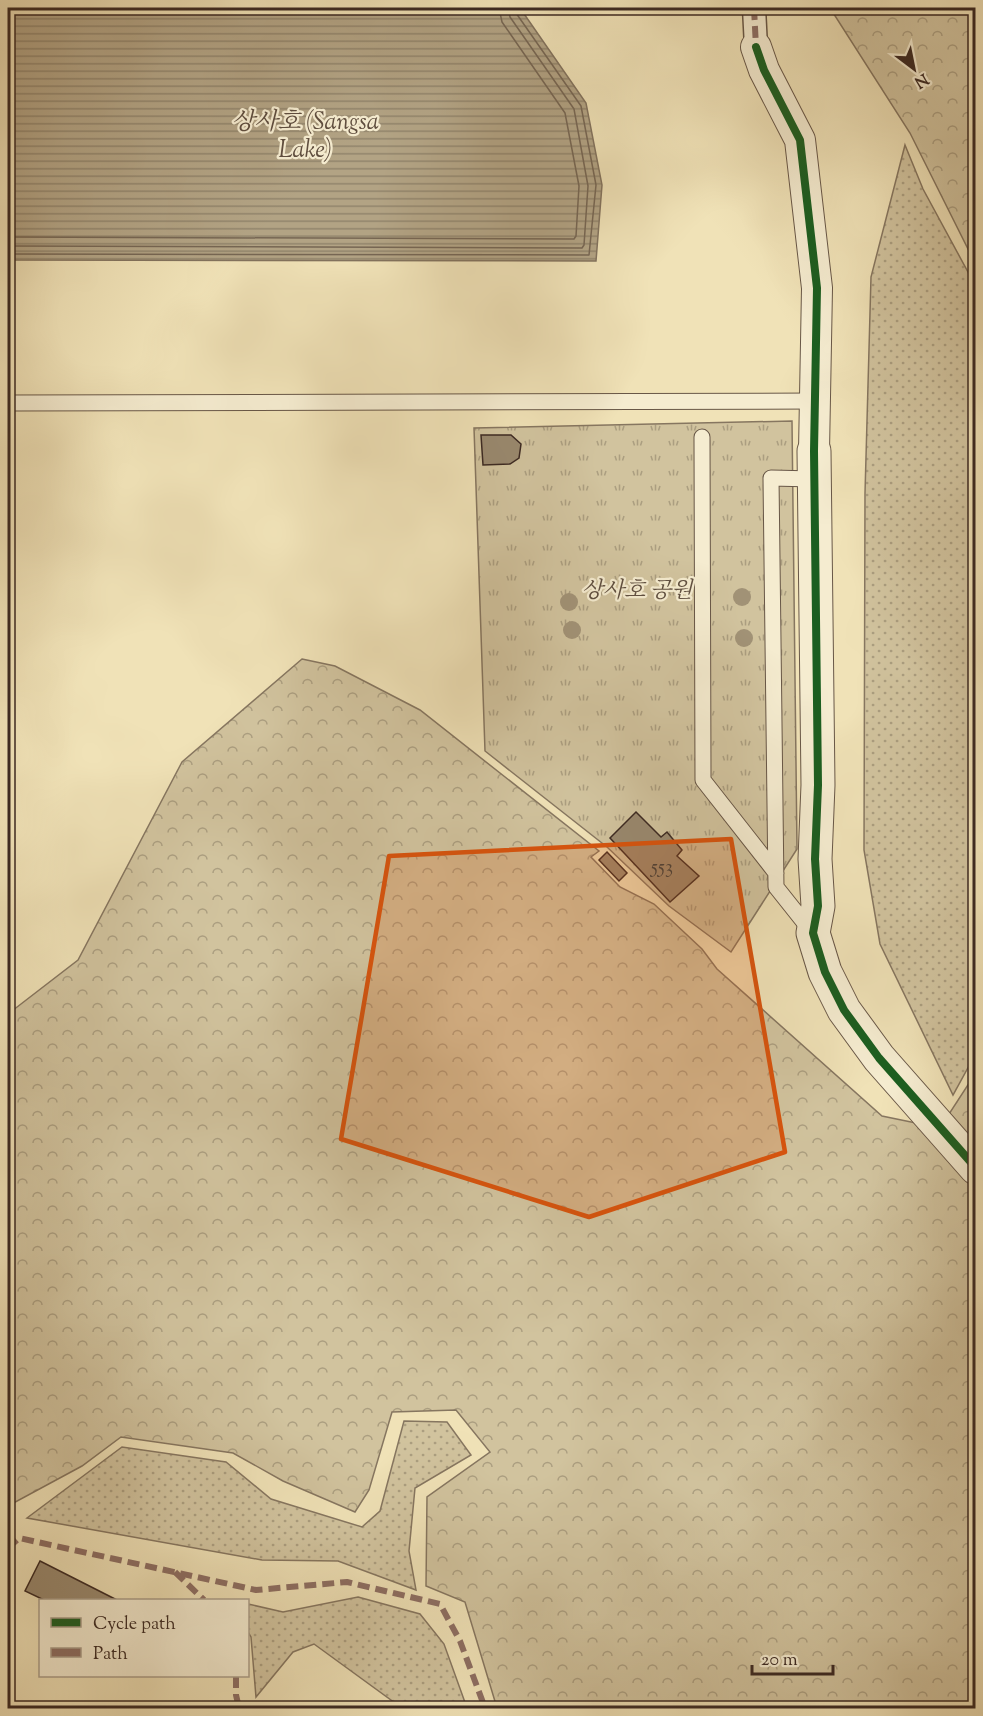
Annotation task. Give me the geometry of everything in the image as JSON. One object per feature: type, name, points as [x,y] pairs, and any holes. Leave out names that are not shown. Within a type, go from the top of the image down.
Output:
[{"type":"street","points":[[754,8],[756,48],[764,70],[800,140],[817,288],[814,465],[818,785],[815,859],[818,906],[813,933],[825,972],[844,1010],[879,1058],[975,1167]]},
{"type":"lane","points":[[8,402],[815,401]]},
{"type":"lane","points":[[702,437],[703,780],[776,873]]},
{"type":"lane","points":[[813,933],[776,887],[771,478],[814,465]]},
{"type":"highlighted area","points":[[731,839],[785,1152],[589,1217],[341,1139],[389,856]]},
{"type":"green space","points":[[830,8],[975,8],[975,263],[910,133]]},
{"type":"green space","points":[[905,145],[923,189],[975,285],[976,735],[971,741],[976,755],[976,1053],[953,1095],[880,944],[864,850],[865,493],[871,277]]},
{"type":"green space","name":"상사호 공원","points":[[792,421],[797,849],[731,952],[669,906],[607,847],[485,751],[474,428]]},
{"type":"green space","points":[[302,659],[335,666],[420,710],[599,851],[591,857],[620,887],[654,904],[702,949],[717,969],[882,1116],[940,1128],[975,1074],[975,1708],[497,1708],[465,1602],[426,1586],[427,1497],[490,1452],[456,1410],[392,1412],[369,1490],[355,1512],[283,1481],[233,1453],[121,1437],[82,1466],[8,1506],[8,1014],[78,960],[182,762]]},
{"type":"green space","points":[[404,1421],[447,1422],[471,1455],[415,1488],[409,1551],[416,1590],[338,1561],[262,1560],[27,1518],[122,1447],[226,1462],[271,1499],[362,1527],[380,1511]]},
{"type":"green space","points":[[358,1597],[420,1614],[444,1644],[467,1708],[402,1708],[314,1644],[293,1652],[256,1697],[249,1634],[249,1604],[283,1612]]},
{"type":"water","name":"상사호 (Sangsa Lake)","points":[[8,8],[520,8],[586,103],[602,185],[596,261],[8,260]]},
{"type":"building","points":[[481,435],[511,435],[521,444],[519,458],[510,464],[483,465]]},
{"type":"building","points":[[636,812],[661,837],[667,832],[682,850],[677,856],[699,876],[670,902],[610,838]]},
{"type":"building","points":[[607,852],[627,873],[619,881],[599,860]]},
{"type":"building","points":[[40,1561],[115,1599],[42,1599],[25,1591]]},
{"type":"marked path","points":[[754,8],[756,47]]},
{"type":"marked path","points":[[8,1548],[19,1538],[256,1590],[347,1582],[440,1604],[460,1641],[485,1708]]},
{"type":"marked path","points":[[175,1572],[203,1599]]},
{"type":"marked path","points":[[236,1677],[239,1708]]},
{"type":"cycle path","points":[[756,47],[764,70],[800,140],[817,288],[814,451],[818,785],[815,859],[818,906],[813,933],[825,972],[844,1010],[879,1058],[976,1168]]}]
